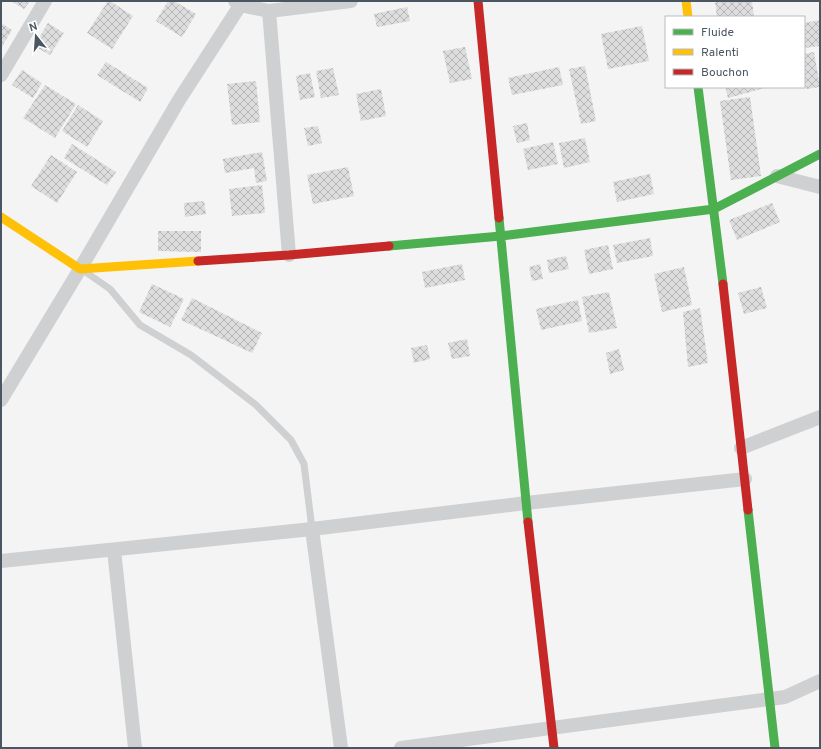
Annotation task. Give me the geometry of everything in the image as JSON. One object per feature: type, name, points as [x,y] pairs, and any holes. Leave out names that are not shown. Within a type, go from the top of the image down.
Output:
[{"type":"street","points":[[1,74],[45,1]]},
{"type":"street","points":[[1,400],[239,2],[269,11],[351,1]]},
{"type":"street","points":[[478,1],[526,503],[554,748]]},
{"type":"street","points":[[686,1],[688,16]]},
{"type":"street","points":[[269,11],[289,255]]},
{"type":"street","points":[[698,88],[714,209],[775,748]]},
{"type":"street","points":[[1,218],[80,269],[289,255],[501,236],[714,209],[820,154]]},
{"type":"street","points":[[777,176],[820,187]]},
{"type":"street","points":[[741,448],[820,417]]},
{"type":"street","points":[[1,561],[312,529],[526,503],[745,479]]},
{"type":"street","points":[[312,529],[341,748]]},
{"type":"street","points":[[114,550],[135,748]]},
{"type":"street","points":[[401,748],[770,699],[786,696],[820,681]]},
{"type":"lane","points":[[80,269],[110,289],[140,325],[191,355],[256,405],[291,440],[304,464],[312,529]]},
{"type":"building","points":[[11,1],[30,1],[24,9]]},
{"type":"building","points":[[108,1],[133,16],[112,49],[87,33]]},
{"type":"building","points":[[168,1],[174,1],[196,14],[182,37],[156,21]]},
{"type":"building","points":[[715,1],[752,1],[754,16],[717,16]]},
{"type":"building","points":[[407,7],[410,21],[377,27],[374,14]]},
{"type":"building","points":[[820,20],[820,46],[805,48],[805,23]]},
{"type":"building","points":[[1,23],[12,30],[1,48]]},
{"type":"building","points":[[48,23],[64,33],[50,55],[34,46]]},
{"type":"building","points":[[642,26],[649,61],[608,69],[601,34]]},
{"type":"building","points":[[465,47],[472,79],[450,83],[443,51]]},
{"type":"building","points":[[814,52],[820,87],[806,89],[805,54]]},
{"type":"building","points":[[106,62],[148,88],[140,102],[97,75]]},
{"type":"building","points":[[585,66],[596,121],[581,124],[569,69]]},
{"type":"building","points":[[559,67],[563,85],[512,95],[508,78]]},
{"type":"building","points":[[333,68],[339,95],[321,98],[316,71]]},
{"type":"building","points":[[22,70],[42,83],[33,98],[12,85]]},
{"type":"building","points":[[310,73],[315,97],[300,100],[296,76]]},
{"type":"building","points":[[256,81],[260,122],[232,125],[227,84]]},
{"type":"building","points":[[45,85],[76,104],[55,138],[23,118]]},
{"type":"building","points":[[725,88],[765,88],[728,98]]},
{"type":"building","points":[[381,89],[386,116],[361,121],[356,94]]},
{"type":"building","points":[[750,97],[761,176],[731,180],[720,101]]},
{"type":"building","points":[[78,105],[103,121],[87,147],[62,131]]},
{"type":"building","points":[[527,123],[530,140],[517,143],[513,126]]},
{"type":"building","points":[[318,126],[322,143],[308,146],[304,128]]},
{"type":"building","points":[[585,138],[590,162],[564,168],[559,143]]},
{"type":"building","points":[[553,142],[558,164],[528,170],[523,149]]},
{"type":"building","points":[[72,144],[116,172],[107,185],[64,158]]},
{"type":"building","points":[[262,152],[267,181],[256,183],[254,168],[225,173],[223,159]]},
{"type":"building","points":[[51,155],[77,172],[57,203],[31,186]]},
{"type":"building","points":[[348,167],[354,196],[313,204],[307,175]]},
{"type":"building","points":[[650,174],[654,194],[617,202],[613,182]]},
{"type":"building","points":[[262,185],[265,213],[232,216],[229,189]]},
{"type":"building","points":[[204,201],[206,214],[185,217],[184,203]]},
{"type":"building","points":[[772,203],[780,222],[737,240],[729,220]]},
{"type":"building","points":[[158,231],[201,231],[201,252],[158,251]]},
{"type":"building","points":[[650,238],[653,256],[617,263],[613,245]]},
{"type":"building","points":[[608,245],[613,269],[589,274],[584,250]]},
{"type":"building","points":[[566,256],[569,269],[549,273],[547,260]]},
{"type":"building","points":[[462,264],[465,280],[425,288],[422,272]]},
{"type":"building","points":[[540,264],[543,279],[532,281],[529,267]]},
{"type":"building","points":[[684,267],[692,305],[662,312],[654,274]]},
{"type":"building","points":[[152,284],[184,299],[170,327],[139,312]]},
{"type":"building","points":[[761,287],[767,308],[744,314],[738,293]]},
{"type":"building","points":[[609,292],[617,328],[589,333],[582,297]]},
{"type":"building","points":[[192,298],[262,333],[252,353],[181,320]]},
{"type":"building","points":[[578,300],[582,321],[541,330],[536,309]]},
{"type":"building","points":[[700,308],[708,363],[688,367],[683,312]]},
{"type":"building","points":[[467,339],[470,356],[452,359],[448,343]]},
{"type":"building","points":[[427,345],[430,359],[414,363],[411,348]]},
{"type":"building","points":[[619,349],[624,370],[610,374],[606,353]]},
{"type":"traffic: fast","points":[[698,88],[723,284]]},
{"type":"traffic: fast","points":[[389,246],[501,236],[714,209],[820,154]]},
{"type":"traffic: fast","points":[[499,218],[528,522]]},
{"type":"traffic: fast","points":[[748,510],[775,748]]},
{"type":"traffic: slow","points":[[686,1],[688,16]]},
{"type":"traffic: slow","points":[[1,217],[80,269],[198,261]]},
{"type":"traffic: jam","points":[[478,1],[499,218]]},
{"type":"traffic: jam","points":[[198,261],[389,246]]},
{"type":"traffic: jam","points":[[723,284],[748,510]]},
{"type":"traffic: jam","points":[[528,522],[554,748]]}]
